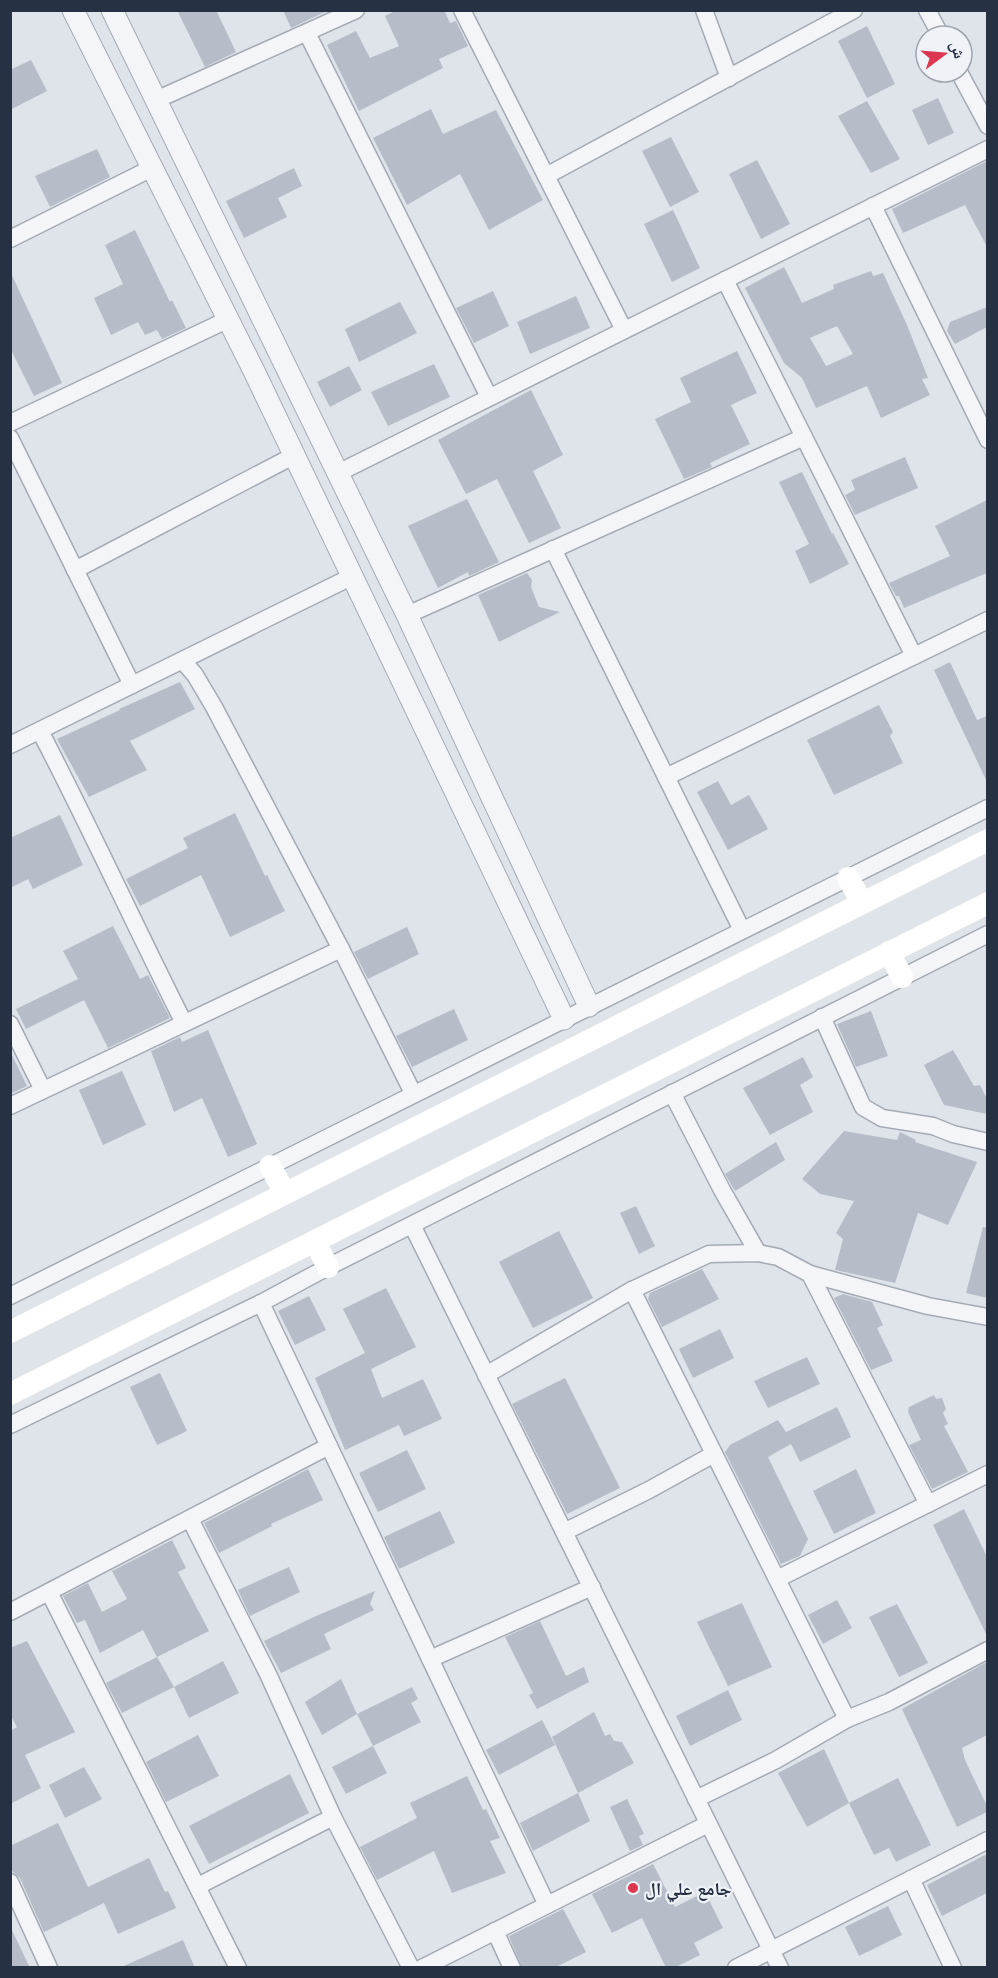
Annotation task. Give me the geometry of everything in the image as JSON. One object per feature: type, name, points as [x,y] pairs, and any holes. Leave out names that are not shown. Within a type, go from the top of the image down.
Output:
[{"type":"main road","points":[[10,1332],[987,840]]},
{"type":"main road","points":[[848,878],[862,902]]},
{"type":"main road","points":[[10,1394],[987,903]]},
{"type":"main road","points":[[889,952],[902,977]]},
{"type":"main road","points":[[270,1166],[285,1193]]},
{"type":"main road","points":[[315,1242],[327,1267]]},
{"type":"street","points":[[73,10],[229,319],[564,1019]]},
{"type":"street","points":[[112,10],[407,615],[589,1006]]},
{"type":"street","points":[[156,100],[356,10]]},
{"type":"street","points":[[462,10],[624,330]]},
{"type":"street","points":[[704,10],[729,78]]},
{"type":"street","points":[[546,176],[854,10]]},
{"type":"street","points":[[927,10],[935,24]]},
{"type":"street","points":[[307,33],[489,397]]},
{"type":"street","points":[[965,84],[987,126]]},
{"type":"street","points":[[338,473],[987,149]]},
{"type":"street","points":[[10,239],[152,168]]},
{"type":"street","points":[[873,206],[987,441]]},
{"type":"street","points":[[725,280],[914,656]]},
{"type":"street","points":[[10,423],[229,319]]},
{"type":"street","points":[[253,369],[281,355]]},
{"type":"street","points":[[407,615],[804,437]]},
{"type":"street","points":[[10,438],[132,685]]},
{"type":"street","points":[[75,570],[295,455]]},
{"type":"street","points":[[553,549],[742,930]]},
{"type":"street","points":[[10,745],[353,576]]},
{"type":"street","points":[[666,777],[987,620]]},
{"type":"street","points":[[183,660],[214,707],[341,949],[413,1094]]},
{"type":"street","points":[[40,731],[97,842],[184,1023]]},
{"type":"street","points":[[10,1296],[987,808]]},
{"type":"street","points":[[10,1425],[261,1303],[327,1267],[987,934]]},
{"type":"street","points":[[10,1106],[341,949]]},
{"type":"street","points":[[822,1017],[863,1107],[882,1118],[933,1126],[953,1134],[987,1142]]},
{"type":"street","points":[[10,1023],[43,1090]]},
{"type":"street","points":[[672,1093],[722,1190],[758,1253]]},
{"type":"street","points":[[412,1225],[780,1968]]},
{"type":"street","points":[[486,1375],[632,1290],[709,1254],[758,1253],[778,1257],[810,1274],[928,1306],[987,1317]]},
{"type":"street","points":[[810,1274],[928,1504]]},
{"type":"street","points":[[632,1290],[847,1719]]},
{"type":"street","points":[[261,1303],[547,1905]]},
{"type":"street","points":[[10,1612],[330,1446]]},
{"type":"street","points":[[564,1532],[649,1490],[714,1454]]},
{"type":"street","points":[[777,1579],[987,1474]]},
{"type":"street","points":[[190,1519],[268,1674],[333,1817],[411,1968]]},
{"type":"street","points":[[430,1659],[592,1587]]},
{"type":"street","points":[[49,1592],[238,1968]]},
{"type":"street","points":[[696,1799],[776,1760],[847,1719],[889,1702],[987,1650]]},
{"type":"street","points":[[198,1886],[333,1817]]},
{"type":"street","points":[[422,1968],[708,1824]]},
{"type":"street","points":[[736,1968],[987,1840]]},
{"type":"street","points":[[911,1879],[953,1968]]},
{"type":"street","points":[[10,1882],[50,1968]]},
{"type":"street","points":[[495,1931],[512,1968]]},
{"type":"building","points":[[177,10],[216,10],[236,52],[205,67]]},
{"type":"building","points":[[283,10],[329,10],[291,28]]},
{"type":"building","points":[[397,10],[444,10],[450,23],[456,21],[468,46],[439,59],[443,68],[359,111],[327,45],[356,31],[370,58],[399,46],[385,16]]},
{"type":"building","points":[[867,26],[895,84],[867,98],[838,41]]},
{"type":"building","points":[[31,60],[47,91],[10,110],[10,70]]},
{"type":"building","points":[[938,98],[954,133],[928,145],[912,110]]},
{"type":"building","points":[[867,101],[900,159],[871,173],[838,116]]},
{"type":"building","points":[[431,109],[443,134],[496,110],[543,200],[489,230],[460,174],[407,205],[373,138]]},
{"type":"building","points":[[671,137],[699,192],[670,207],[642,151]]},
{"type":"building","points":[[97,149],[110,177],[50,207],[35,176]]},
{"type":"building","points":[[757,160],[790,224],[761,239],[729,174]]},
{"type":"building","points":[[987,161],[987,247],[965,205],[903,233],[892,209]]},
{"type":"building","points":[[294,168],[302,186],[278,198],[287,217],[244,238],[226,201]]},
{"type":"building","points":[[673,210],[700,268],[672,282],[644,224]]},
{"type":"building","points":[[135,230],[170,302],[172,300],[186,328],[162,339],[157,330],[145,335],[138,322],[111,335],[94,298],[123,284],[105,245]]},
{"type":"building","points":[[784,267],[802,303],[834,289],[833,285],[871,271],[873,276],[883,273],[928,378],[922,379],[930,395],[881,418],[867,386],[816,408],[802,378],[784,363],[745,288]],"holes":[[[837,326],[853,354],[826,366],[810,338]]]},
{"type":"building","points":[[10,271],[62,383],[34,396],[10,348]]},
{"type":"building","points":[[493,291],[509,326],[474,343],[456,308]]},
{"type":"building","points":[[576,296],[590,328],[530,354],[517,322]]},
{"type":"building","points":[[400,302],[417,333],[359,362],[345,329]]},
{"type":"building","points":[[987,307],[987,327],[955,344],[947,331],[950,322]]},
{"type":"building","points":[[737,351],[757,393],[731,405],[750,444],[710,463],[712,467],[684,479],[655,419],[691,402],[680,378]]},
{"type":"building","points":[[434,364],[450,397],[388,426],[371,392]]},
{"type":"building","points":[[349,366],[362,390],[330,407],[317,382]]},
{"type":"building","points":[[531,390],[563,455],[533,471],[561,528],[529,543],[497,479],[466,494],[438,440]]},
{"type":"building","points":[[905,457],[918,488],[855,515],[845,495],[855,490],[851,480]]},
{"type":"building","points":[[802,472],[849,564],[810,584],[795,551],[809,544],[779,482]]},
{"type":"building","points":[[467,499],[499,562],[469,576],[468,572],[438,588],[408,526]]},
{"type":"building","points":[[987,500],[987,573],[904,608],[899,596],[896,596],[889,583],[950,556],[935,526]]},
{"type":"building","points":[[527,573],[532,580],[531,587],[539,607],[560,612],[499,642],[478,595]]},
{"type":"building","points":[[950,662],[977,720],[987,716],[987,782],[934,670]]},
{"type":"building","points":[[180,682],[195,709],[130,741],[147,770],[89,797],[57,739]]},
{"type":"building","points":[[879,705],[893,732],[890,736],[903,763],[834,795],[807,740]]},
{"type":"building","points":[[718,781],[731,805],[749,795],[768,829],[728,850],[697,792]]},
{"type":"building","points":[[235,813],[265,876],[267,875],[285,911],[230,937],[201,875],[140,906],[126,879],[188,848],[183,838]]},
{"type":"building","points":[[60,815],[83,865],[33,889],[28,879],[10,888],[10,838]]},
{"type":"building","points":[[113,926],[140,979],[148,975],[170,1018],[108,1048],[84,1000],[26,1029],[16,1009],[78,979],[63,951]]},
{"type":"building","points":[[407,927],[419,954],[368,979],[354,952]]},
{"type":"building","points":[[454,1009],[468,1040],[412,1067],[396,1036]]},
{"type":"building","points":[[871,1011],[888,1056],[856,1067],[837,1024]]},
{"type":"building","points":[[208,1030],[257,1144],[228,1157],[202,1098],[174,1112],[151,1051],[180,1037],[182,1042]]},
{"type":"building","points":[[953,1050],[974,1086],[980,1085],[987,1099],[987,1114],[944,1105],[924,1065]]},
{"type":"building","points":[[10,1051],[27,1086],[10,1094]]},
{"type":"building","points":[[803,1057],[813,1077],[800,1085],[813,1112],[770,1135],[743,1088]]},
{"type":"building","points":[[122,1071],[146,1125],[103,1145],[79,1090]]},
{"type":"building","points":[[844,1131],[897,1140],[900,1132],[916,1140],[915,1142],[977,1162],[948,1225],[918,1213],[895,1283],[835,1270],[843,1239],[836,1233],[854,1201],[820,1194],[802,1179]]},
{"type":"building","points":[[776,1142],[785,1160],[735,1191],[725,1174]]},
{"type":"building","points":[[636,1206],[655,1246],[639,1254],[620,1213]]},
{"type":"building","points":[[983,1227],[987,1228],[987,1298],[966,1293]]},
{"type":"building","points":[[559,1231],[593,1298],[533,1328],[499,1262]]},
{"type":"building","points":[[702,1269],[719,1299],[662,1327],[648,1299],[650,1293]]},
{"type":"building","points":[[386,1288],[416,1347],[371,1369],[382,1398],[423,1379],[442,1419],[404,1436],[399,1425],[345,1450],[315,1378],[365,1353],[343,1309]]},
{"type":"building","points":[[843,1294],[872,1302],[883,1325],[877,1328],[893,1361],[871,1370],[834,1298]]},
{"type":"building","points":[[309,1296],[326,1330],[295,1345],[278,1311]]},
{"type":"building","points":[[720,1329],[734,1358],[693,1378],[679,1349]]},
{"type":"building","points":[[807,1357],[820,1384],[768,1408],[754,1381]]},
{"type":"building","points":[[160,1373],[187,1431],[157,1445],[130,1387]]},
{"type":"building","points":[[565,1378],[620,1488],[567,1514],[512,1404]]},
{"type":"building","points":[[934,1395],[936,1399],[942,1398],[946,1409],[943,1413],[948,1424],[944,1426],[968,1472],[932,1489],[909,1445],[921,1440],[908,1412],[909,1407]]},
{"type":"building","points":[[837,1407],[851,1437],[800,1462],[791,1444],[768,1457],[808,1539],[800,1556],[781,1564],[725,1452],[730,1445],[778,1420],[786,1432]]},
{"type":"building","points":[[407,1450],[426,1489],[378,1512],[359,1473]]},
{"type":"building","points":[[308,1469],[323,1500],[271,1524],[272,1526],[219,1553],[204,1523]]},
{"type":"building","points":[[856,1469],[876,1513],[834,1534],[813,1491]]},
{"type":"building","points":[[964,1509],[987,1557],[987,1636],[933,1525]]},
{"type":"building","points":[[440,1511],[455,1543],[399,1569],[384,1537]]},
{"type":"building","points":[[172,1540],[186,1568],[178,1572],[209,1631],[157,1657],[143,1630],[100,1653],[85,1620],[77,1623],[63,1596],[88,1583],[102,1612],[127,1599],[112,1571]]},
{"type":"building","points":[[289,1567],[300,1592],[250,1616],[238,1590]]},
{"type":"building","points":[[375,1591],[370,1604],[374,1610],[324,1634],[331,1649],[281,1673],[264,1641]]},
{"type":"building","points":[[837,1600],[852,1628],[823,1644],[808,1615]]},
{"type":"building","points":[[742,1603],[772,1667],[728,1686],[697,1622]]},
{"type":"building","points":[[897,1604],[928,1663],[899,1677],[869,1617]]},
{"type":"building","points":[[540,1621],[566,1676],[584,1667],[589,1682],[537,1709],[529,1695],[533,1693],[505,1637]]},
{"type":"building","points":[[27,1641],[75,1732],[25,1755],[41,1788],[10,1804],[10,1726],[12,1730],[17,1727],[10,1714],[10,1648]]},
{"type":"building","points":[[157,1657],[174,1687],[122,1713],[106,1683]]},
{"type":"building","points":[[223,1661],[239,1693],[189,1718],[174,1687]]},
{"type":"building","points":[[987,1662],[987,1735],[962,1748],[965,1760],[987,1806],[987,1812],[957,1827],[902,1709]]},
{"type":"building","points":[[341,1679],[357,1714],[322,1735],[305,1702]]},
{"type":"building","points":[[412,1687],[418,1699],[411,1703],[421,1722],[373,1746],[357,1714]]},
{"type":"building","points":[[728,1690],[742,1720],[690,1746],[676,1716]]},
{"type":"building","points":[[594,1712],[605,1736],[610,1734],[614,1741],[622,1742],[634,1763],[578,1793],[552,1737]]},
{"type":"building","points":[[542,1720],[555,1745],[499,1775],[486,1750]]},
{"type":"building","points":[[198,1735],[219,1776],[166,1802],[146,1762]]},
{"type":"building","points":[[373,1746],[387,1773],[346,1794],[332,1767]]},
{"type":"building","points":[[824,1749],[849,1803],[807,1827],[778,1773]]},
{"type":"building","points":[[84,1767],[102,1799],[65,1818],[49,1785]]},
{"type":"building","points":[[290,1774],[309,1813],[209,1864],[189,1826]]},
{"type":"building","points":[[467,1776],[483,1810],[486,1809],[500,1838],[490,1841],[506,1873],[452,1893],[434,1851],[377,1880],[360,1847],[417,1818],[410,1803]]},
{"type":"building","points":[[898,1778],[931,1845],[896,1862],[889,1848],[874,1855],[849,1803]]},
{"type":"building","points":[[578,1793],[590,1821],[533,1851],[520,1823]]},
{"type":"building","points":[[627,1799],[644,1834],[639,1836],[643,1845],[630,1851],[610,1807]]},
{"type":"building","points":[[58,1823],[88,1887],[149,1858],[165,1892],[168,1891],[176,1908],[118,1934],[104,1903],[44,1932],[20,1878],[10,1866],[10,1846]]},
{"type":"building","points":[[987,1854],[987,1893],[942,1916],[927,1885]]},
{"type":"building","points":[[653,1864],[675,1907],[705,1892],[723,1928],[694,1943],[700,1955],[674,1968],[666,1968],[642,1918],[612,1933],[592,1894]]},
{"type":"building","points":[[888,1906],[902,1935],[859,1956],[845,1927]]},
{"type":"building","points":[[563,1909],[586,1952],[554,1968],[522,1968],[509,1936]]},
{"type":"building","points":[[10,1926],[30,1968],[10,1968]]},
{"type":"building","points":[[183,1940],[195,1968],[119,1968]]},
{"type":"place","name":"جامع علي ال","points":[[633,1888]]}]
